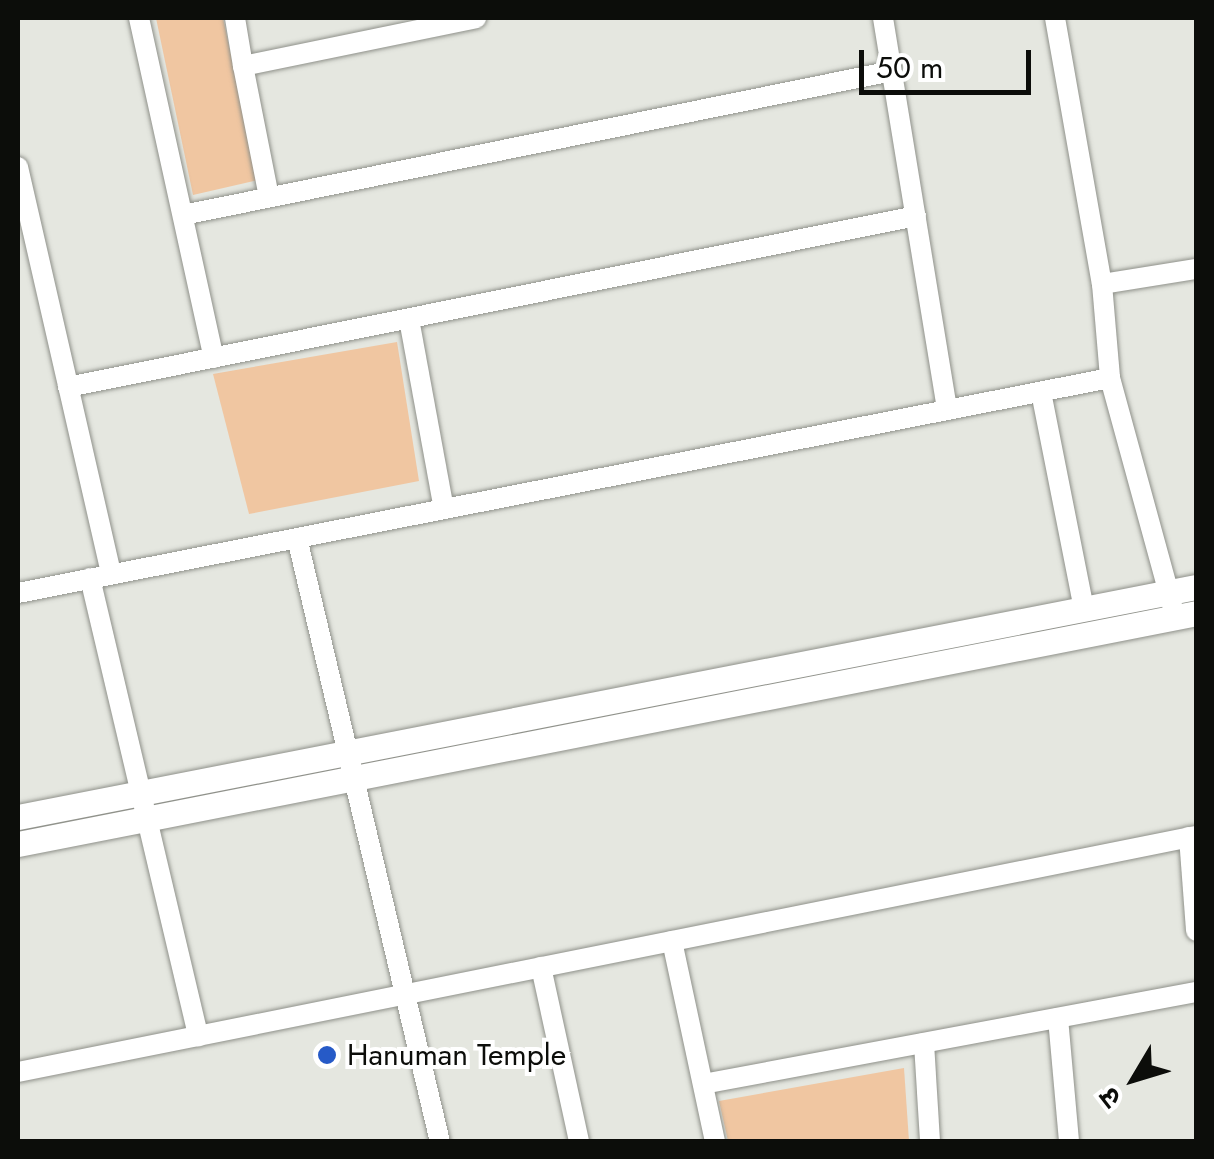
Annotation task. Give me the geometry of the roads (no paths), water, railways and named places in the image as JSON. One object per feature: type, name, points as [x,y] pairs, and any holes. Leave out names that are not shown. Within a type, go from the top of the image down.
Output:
[{"type":"street","points":[[139,18],[214,358]]},
{"type":"street","points":[[235,18],[268,197]]},
{"type":"street","points":[[243,66],[476,18]]},
{"type":"street","points":[[883,18],[948,410]]},
{"type":"street","points":[[1055,18],[1102,284],[1110,378],[1180,607]]},
{"type":"street","points":[[183,215],[892,71]]},
{"type":"street","points":[[18,166],[68,387],[137,794],[198,1036]]},
{"type":"street","points":[[68,387],[916,216]]},
{"type":"street","points":[[1102,284],[1196,269]]},
{"type":"street","points":[[409,318],[444,509]]},
{"type":"street","points":[[18,592],[1110,378]]},
{"type":"street","points":[[1041,392],[1084,609]]},
{"type":"street","points":[[297,538],[440,1142]]},
{"type":"street","points":[[18,844],[1180,607],[1196,587]]},
{"type":"street","points":[[18,817],[1084,609],[1180,607]]},
{"type":"street","points":[[18,1072],[1193,837],[1196,931]]},
{"type":"street","points":[[672,941],[715,1142]]},
{"type":"street","points":[[541,967],[579,1142]]},
{"type":"street","points":[[703,1084],[1196,992]]},
{"type":"street","points":[[1058,1018],[1068,1142]]},
{"type":"street","points":[[924,1043],[930,1142]]},
{"type":"place","name":"Hanuman Temple","points":[[327,1055]]}]
